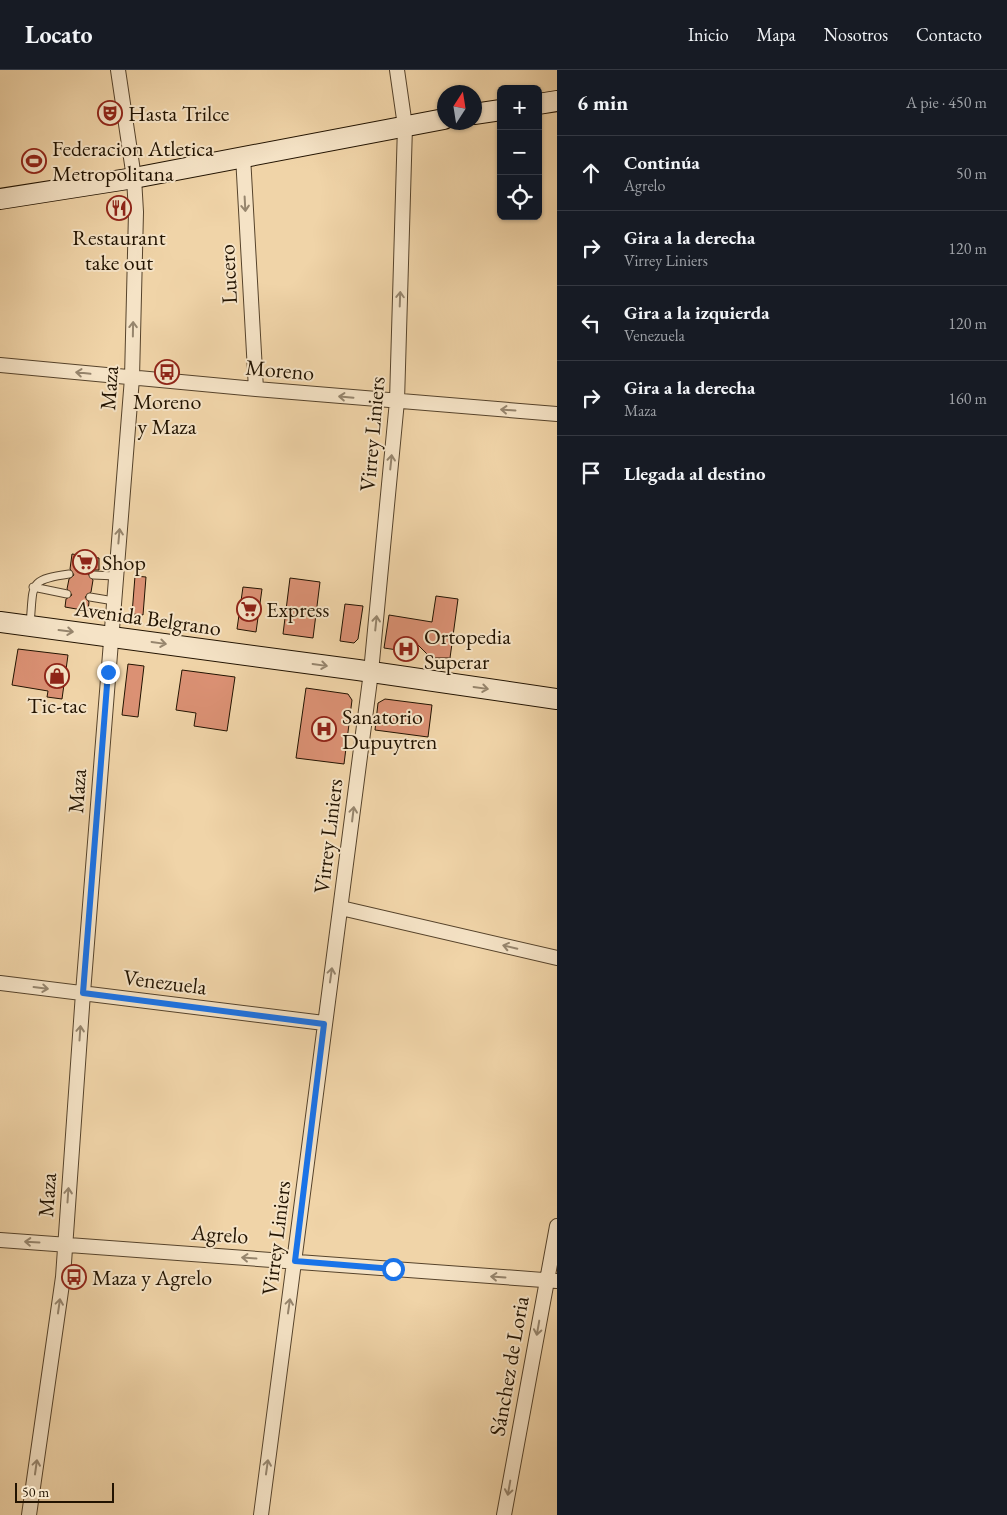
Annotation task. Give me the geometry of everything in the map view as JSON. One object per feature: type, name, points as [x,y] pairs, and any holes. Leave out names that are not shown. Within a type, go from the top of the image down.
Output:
[{"type":"main road","points":[[542,103],[557,101]]},
{"type":"main road","points":[[482,113],[497,111]]},
{"type":"main road","points":[[0,199],[134,178],[437,120]]},
{"type":"main road","name":"Avenida Belgrano","points":[[0,622],[371,672],[557,700]]},
{"type":"street","name":"Maza","points":[[29,1515],[63,1277],[83,993],[132,378],[136,212],[134,178],[118,70]]},
{"type":"street","name":"Virrey Liniers","points":[[261,1515],[371,672],[397,401],[405,126],[397,70]]},
{"type":"street","name":"Lucero","points":[[243,156],[256,389]]},
{"type":"street","name":"Moreno","points":[[0,365],[557,414]]},
{"type":"street","points":[[341,908],[557,958]]},
{"type":"street","name":"Venezuela","points":[[0,983],[324,1024]]},
{"type":"street","name":"Sánchez de Loria","points":[[504,1515],[552,1280],[557,1226]]},
{"type":"street","name":"Agrelo","points":[[0,1240],[552,1280]]},
{"type":"lane","points":[[30,626],[33,587],[44,578],[69,574]]},
{"type":"lane","points":[[93,575],[116,576]]},
{"type":"lane","points":[[33,587],[66,594]]},
{"type":"lane","points":[[90,597],[114,601]]},
{"type":"building","points":[[72,554],[99,558],[99,570],[91,570],[88,574],[93,580],[91,592],[85,597],[89,602],[88,611],[65,607],[66,599],[72,595],[67,589],[69,579],[74,575],[70,569]]},
{"type":"building","points":[[135,576],[146,577],[143,615],[132,614]]},
{"type":"building","points":[[290,578],[320,582],[313,638],[283,634]]},
{"type":"building","name":"Express","points":[[243,587],[262,589],[256,632],[237,629]]},
{"type":"building","points":[[436,596],[458,599],[450,658],[431,658],[413,640],[411,652],[384,648],[389,615],[432,622]]},
{"type":"building","points":[[345,604],[363,606],[358,639],[354,643],[340,641]]},
{"type":"building","points":[[18,649],[68,655],[62,699],[47,697],[48,691],[12,685]]},
{"type":"building","points":[[128,664],[144,666],[138,717],[122,715]]},
{"type":"building","points":[[182,670],[235,677],[227,731],[194,726],[196,713],[176,710]]},
{"type":"building","name":"Sanatorio Dupuytren","points":[[306,688],[348,694],[352,700],[344,764],[296,758]]},
{"type":"building","points":[[385,699],[432,705],[428,737],[375,730],[378,703]]},
{"type":"place","name":"Hasta Trilce","points":[[110,113]]},
{"type":"place","name":"Federacion Atletica Metropolitana","points":[[34,161]]},
{"type":"place","name":"Restaurant take out","points":[[119,208]]},
{"type":"place","name":"Moreno y Maza","points":[[167,372]]},
{"type":"place","name":"Shop","points":[[85,562]]},
{"type":"place","name":"Express","points":[[249,609]]},
{"type":"place","name":"Ortopedia Superar","points":[[406,649]]},
{"type":"place","name":"Tic-tac","points":[[57,676]]},
{"type":"place","name":"Sanatorio Dupuytren","points":[[324,729]]},
{"type":"place","name":"Maza y Agrelo","points":[[74,1277]]},
{"type":"route","points":[[108,672],[83,993],[324,1024],[295,1261],[393,1269]]}]
